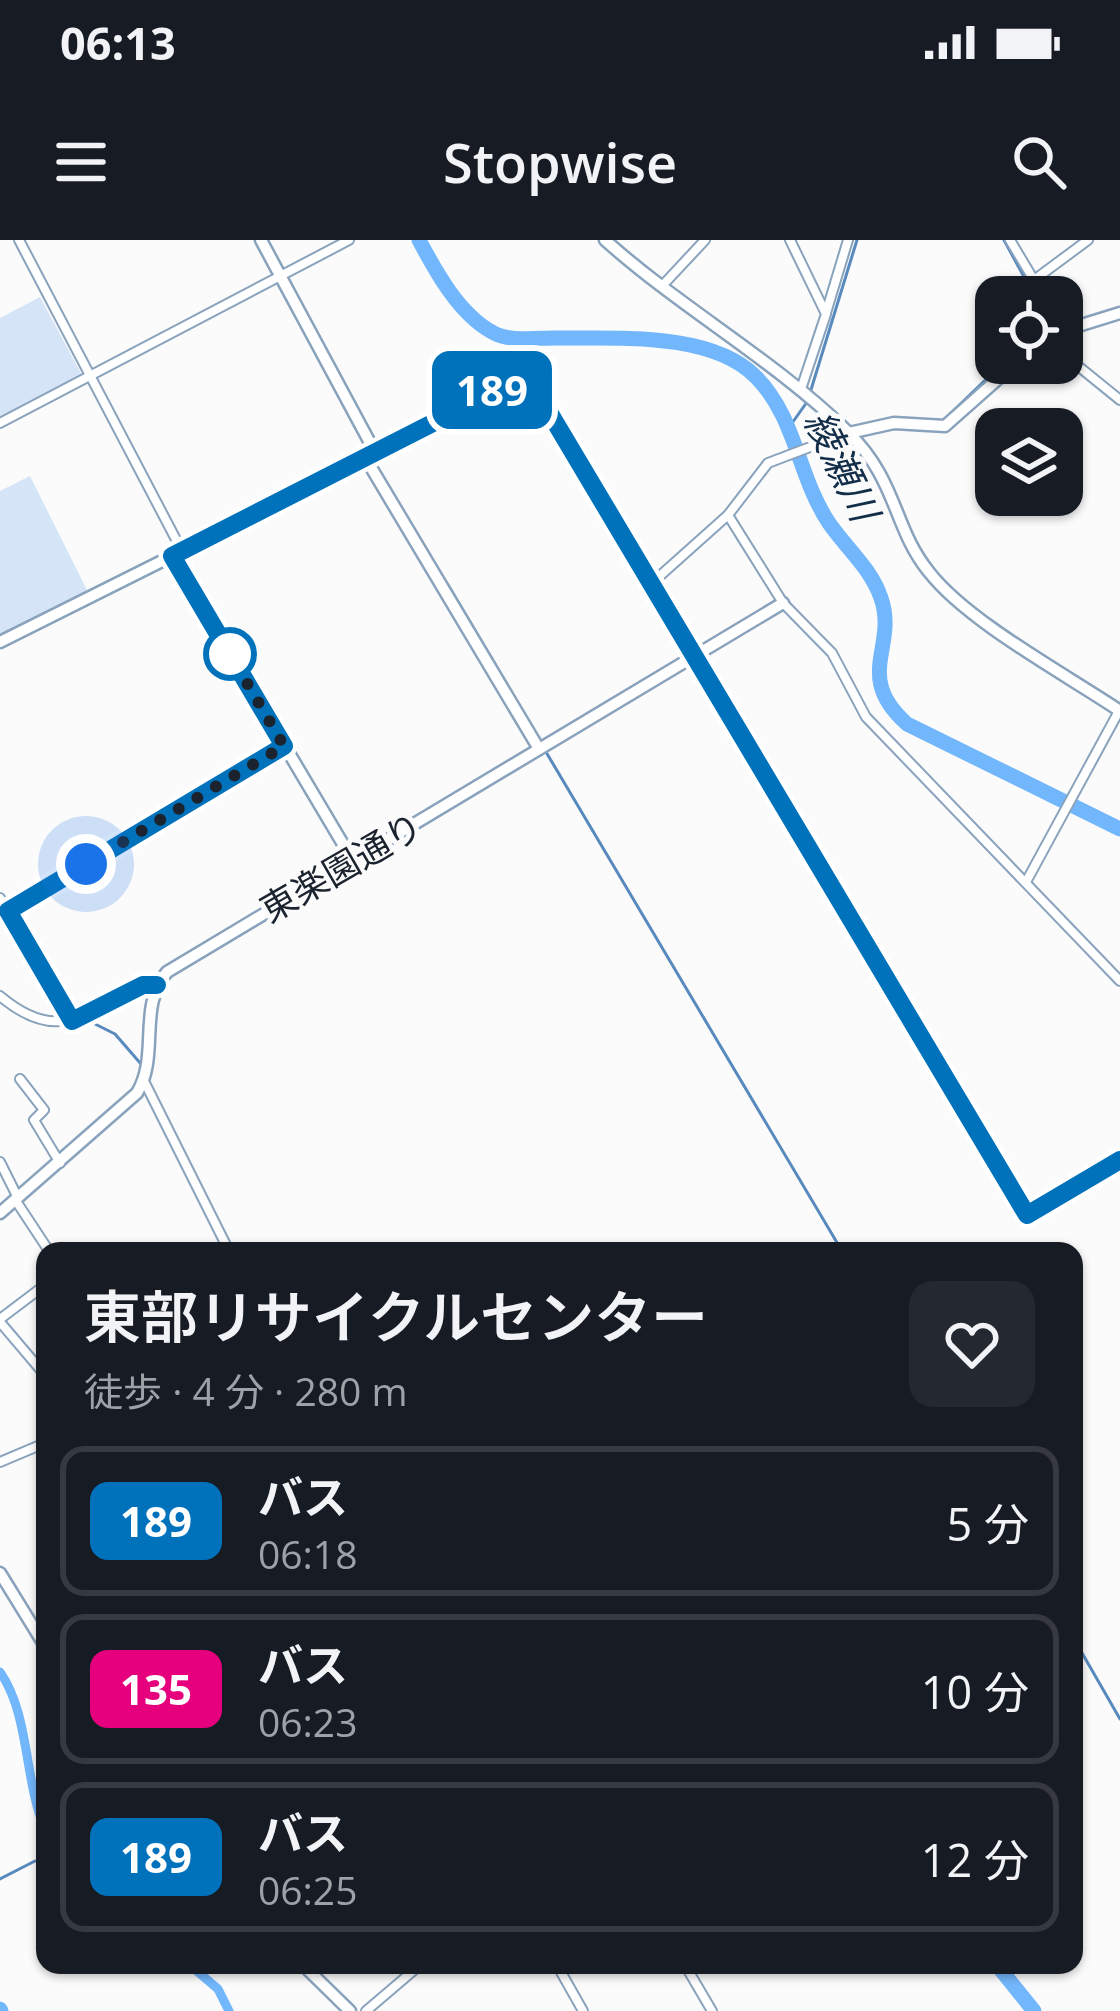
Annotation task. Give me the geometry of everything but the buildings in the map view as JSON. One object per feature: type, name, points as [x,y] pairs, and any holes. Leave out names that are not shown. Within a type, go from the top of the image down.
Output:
[{"type":"street","points":[[19,240],[177,554],[353,861]]},
{"type":"street","points":[[262,240],[371,457],[538,749]]},
{"type":"street","points":[[0,423],[349,240]]},
{"type":"street","points":[[605,240],[802,390],[849,433],[886,478],[915,549],[944,589],[1120,711],[1056,818],[1026,882]]},
{"type":"street","points":[[661,286],[706,240]]},
{"type":"street","points":[[790,240],[826,314]]},
{"type":"street","points":[[802,390],[848,240]]},
{"type":"street","points":[[1010,240],[1032,276]]},
{"type":"street","points":[[1039,276],[1088,240]]},
{"type":"street","points":[[1083,323],[1118,313]]},
{"type":"street","points":[[1083,370],[1120,400]]},
{"type":"street","points":[[0,642],[527,375],[1027,1215],[1120,1160]]},
{"type":"street","points":[[653,581],[728,515],[768,463],[849,433],[894,424],[945,426],[992,384]]},
{"type":"street","points":[[728,515],[783,603],[832,653],[866,716],[1120,981]]},
{"type":"street","name":"東楽園通り","points":[[157,985],[184,959],[783,603]]},
{"type":"street","points":[[8,911],[284,746]]},
{"type":"street","points":[[0,898],[72,1021]]},
{"type":"street","points":[[0,996],[37,1017],[72,1021],[143,985],[157,985],[144,1081],[127,1104],[0,1213]]},
{"type":"street","points":[[20,1078],[44,1110],[34,1120],[61,1164]]},
{"type":"street","points":[[144,1081],[224,1242]]},
{"type":"street","points":[[0,1162],[43,1242]]},
{"type":"street","points":[[36,1292],[0,1320],[36,1365]]},
{"type":"street","points":[[0,1462],[36,1447]]},
{"type":"street","points":[[0,1574],[36,1632]]},
{"type":"street","points":[[312,1974],[350,2011]]},
{"type":"street","points":[[366,2011],[409,1974]]},
{"type":"street","points":[[562,1974],[583,2011]]},
{"type":"street","points":[[690,1974],[712,2011]]},
{"type":"shaded area","points":[[40,297],[82,375],[0,419],[0,318]]},
{"type":"shaded area","points":[[30,476],[88,592],[0,635],[0,491]]},
{"type":"waterway","name":"綾瀬川","points":[[419,240],[459,303],[499,335],[689,345],[737,362],[756,377],[780,410],[829,523],[877,587],[885,616],[880,676],[891,707],[907,724],[1120,829]]},
{"type":"waterway","points":[[810,393],[857,240]]},
{"type":"waterway","points":[[1004,240],[1024,276]]},
{"type":"waterway","points":[[950,414],[981,384]]},
{"type":"waterway","points":[[790,426],[807,402]]},
{"type":"waterway","points":[[448,585],[496,666]]},
{"type":"waterway","points":[[546,752],[837,1242]]},
{"type":"waterway","points":[[22,928],[73,1012]]},
{"type":"waterway","points":[[87,1020],[115,1034],[141,1064]]},
{"type":"waterway","points":[[1083,1655],[1120,1719]]},
{"type":"waterway","points":[[0,1672],[17,1708],[36,1802]]},
{"type":"waterway","points":[[0,1879],[35,1861]]},
{"type":"waterway","points":[[200,1974],[218,1989],[229,2011]]},
{"type":"waterway","points":[[1004,1974],[1034,2011]]},
{"type":"bus line","name":"189","points":[[157,985],[124,993],[72,1021],[8,911],[284,746],[172,556],[527,375],[1027,1215],[1120,1160]]},
{"type":"route","points":[[86,864],[284,746],[230,654]]}]
